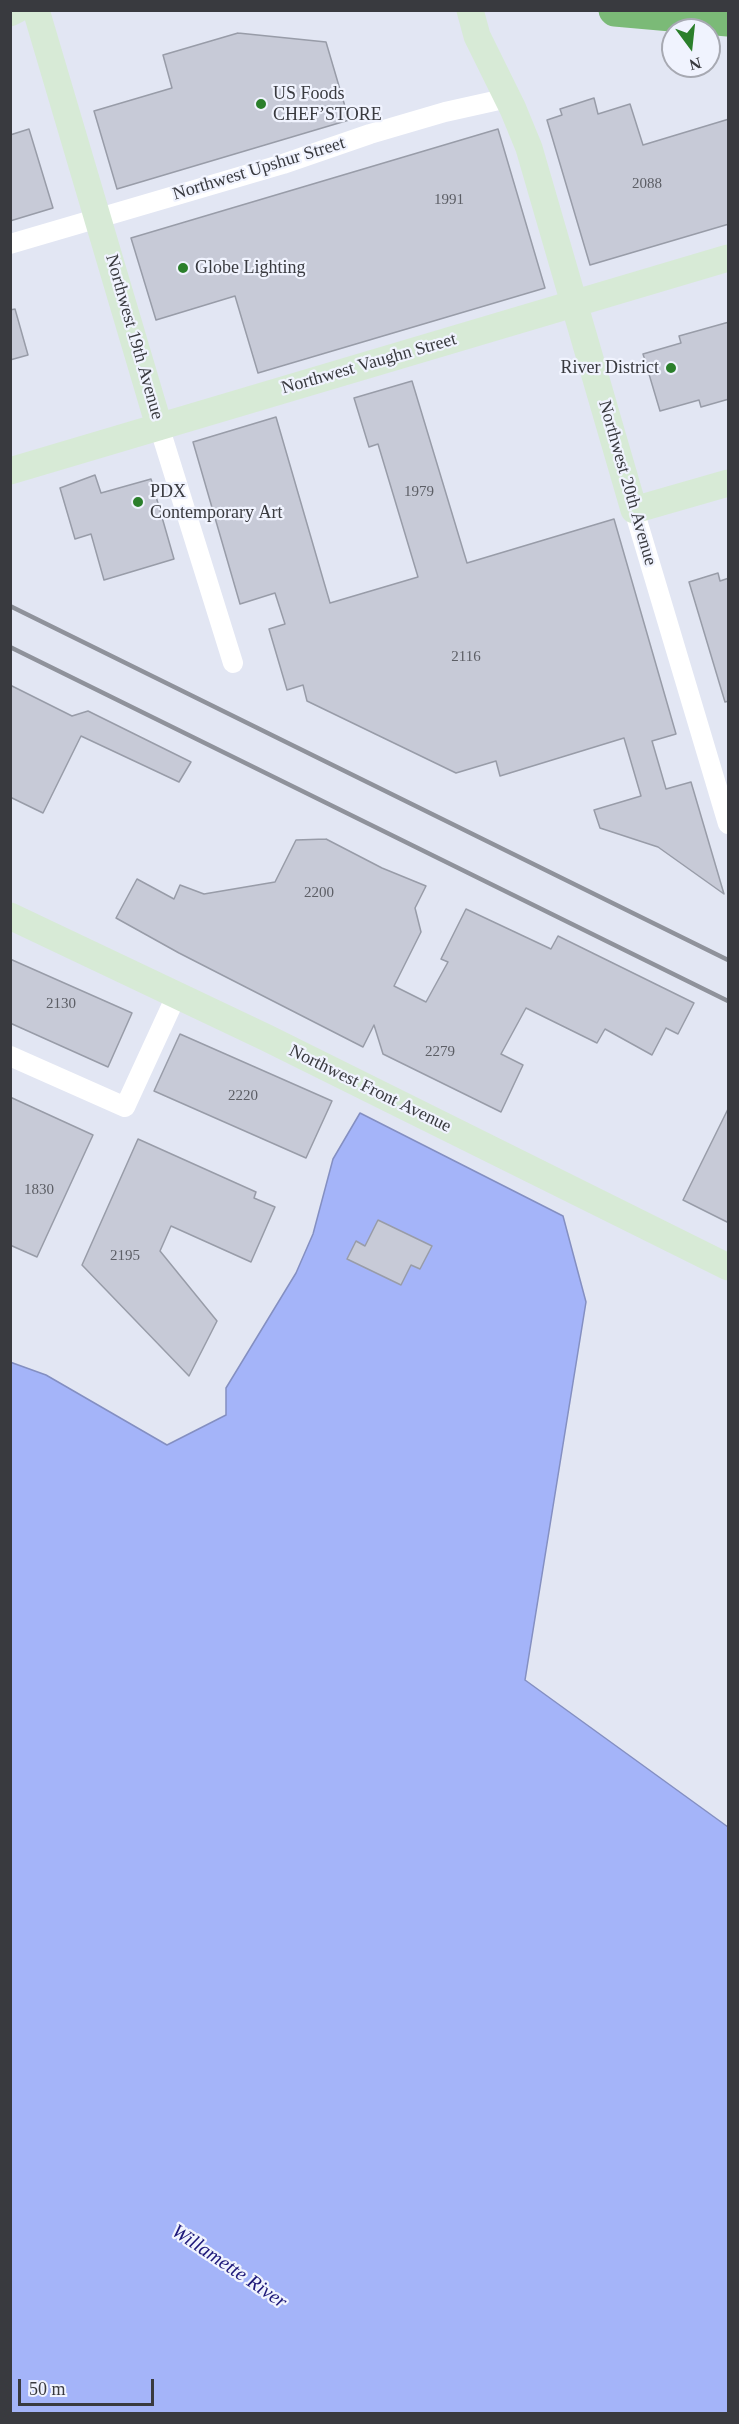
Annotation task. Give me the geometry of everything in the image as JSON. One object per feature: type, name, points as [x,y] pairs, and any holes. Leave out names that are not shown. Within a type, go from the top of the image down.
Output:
[{"type":"highway","points":[[615,10],[729,20]]},
{"type":"street","points":[[10,13],[16,10]]},
{"type":"street","name":"Northwest 19th Avenue","points":[[36,10],[159,426],[233,663]]},
{"type":"street","name":"Northwest 20th Avenue","points":[[470,10],[477,36],[508,98],[529,148],[634,510],[729,824]]},
{"type":"street","name":"Northwest Upshur Street","points":[[10,244],[283,164],[402,124],[508,98]]},
{"type":"street","name":"Northwest Vaughn Street","points":[[10,471],[729,258]]},
{"type":"street","points":[[634,510],[729,483]]},
{"type":"street","name":"Northwest Front Avenue","points":[[10,916],[177,994],[729,1267]]},
{"type":"street","points":[[10,1056],[125,1107],[177,994]]},
{"type":"water","name":"Willamette River","points":[[360,1113],[563,1216],[586,1302],[525,1680],[728,1827],[728,2413],[11,2413],[10,1362],[46,1375],[167,1445],[226,1415],[226,1388],[296,1273],[313,1234],[333,1159]]},
{"type":"building","name":"US Foods CHEF’STORE","points":[[238,33],[326,42],[349,120],[117,189],[94,111],[172,88],[163,55]]},
{"type":"building","points":[[594,98],[598,114],[630,104],[643,145],[729,119],[729,224],[590,265],[547,120],[562,115],[560,109]]},
{"type":"building","points":[[29,129],[53,208],[10,221],[10,135]]},
{"type":"building","points":[[498,129],[545,288],[258,373],[235,296],[156,320],[131,238]]},
{"type":"building","points":[[15,309],[28,355],[10,360],[10,310]]},
{"type":"building","points":[[729,322],[729,399],[701,407],[699,400],[660,411],[643,354],[681,343],[679,336]]},
{"type":"building","points":[[412,381],[467,563],[614,519],[676,734],[652,741],[666,789],[691,782],[724,894],[658,847],[600,828],[594,810],[641,796],[624,738],[500,776],[496,761],[456,773],[307,701],[303,685],[287,690],[269,629],[285,624],[275,593],[240,604],[193,442],[276,417],[330,603],[418,577],[378,444],[369,447],[354,398]]},
{"type":"building","points":[[95,475],[101,493],[151,479],[174,559],[104,580],[91,534],[75,539],[60,488]]},
{"type":"building","points":[[718,573],[720,581],[729,578],[729,701],[725,702],[689,582]]},
{"type":"building","points":[[10,685],[72,716],[88,711],[191,762],[179,782],[81,736],[43,813],[10,797]]},
{"type":"building","points":[[326,839],[382,868],[426,886],[415,908],[421,932],[394,986],[426,1002],[448,962],[441,959],[466,909],[551,949],[558,936],[694,1003],[678,1034],[666,1028],[652,1055],[605,1029],[597,1043],[526,1008],[501,1054],[523,1065],[501,1112],[383,1054],[374,1025],[363,1047],[179,953],[116,918],[137,879],[174,899],[180,885],[204,894],[275,882],[296,840]]},
{"type":"building","points":[[10,959],[132,1013],[108,1067],[10,1023]]},
{"type":"building","points":[[180,1034],[332,1101],[306,1158],[154,1091]]},
{"type":"building","points":[[10,1097],[93,1135],[37,1257],[10,1245]]},
{"type":"building","points":[[729,1107],[729,1223],[683,1200]]},
{"type":"building","points":[[138,1139],[256,1192],[254,1198],[275,1207],[251,1262],[171,1226],[160,1251],[217,1321],[189,1376],[82,1265]]},
{"type":"building","points":[[378,1220],[432,1246],[420,1269],[411,1265],[401,1285],[347,1259],[356,1241],[365,1246]]},
{"type":"railway","points":[[10,606],[728,960]]},
{"type":"railway","points":[[10,647],[728,1001]]},
{"type":"place","name":"US Foods CHEF’STORE","points":[[261,104]]},
{"type":"place","name":"Globe Lighting","points":[[183,268]]},
{"type":"place","name":"River District","points":[[671,368]]},
{"type":"place","name":"PDX Contemporary Art","points":[[138,502]]}]
